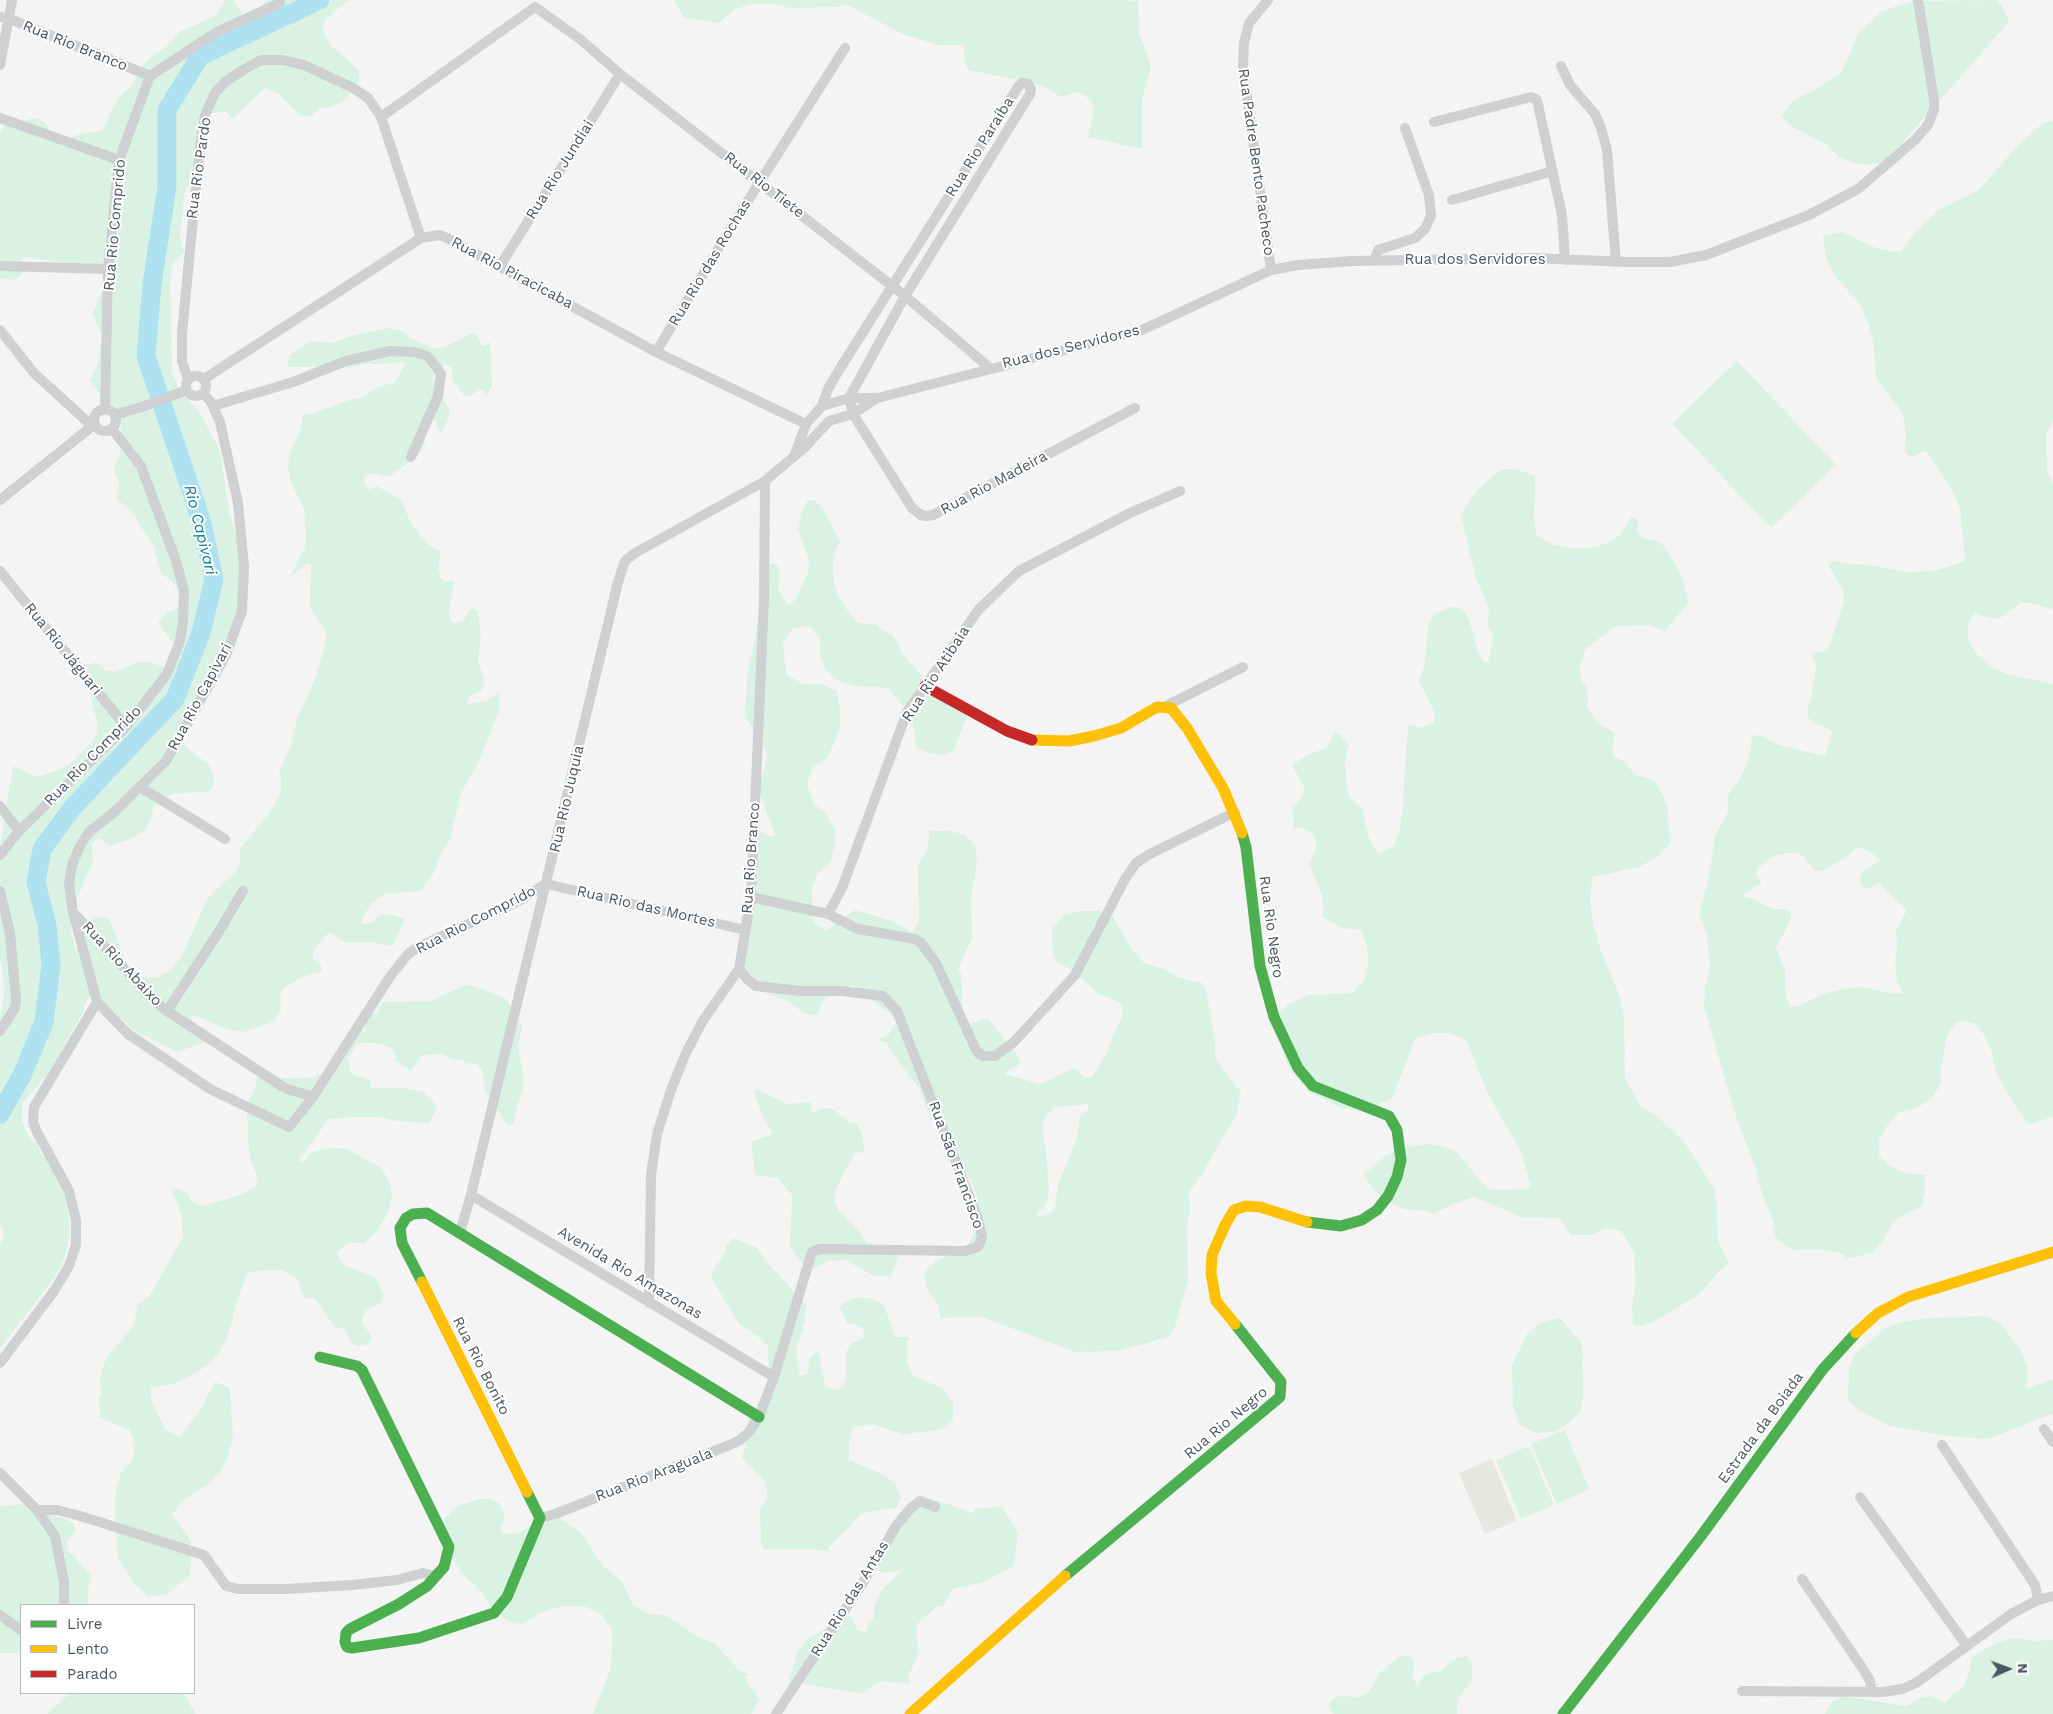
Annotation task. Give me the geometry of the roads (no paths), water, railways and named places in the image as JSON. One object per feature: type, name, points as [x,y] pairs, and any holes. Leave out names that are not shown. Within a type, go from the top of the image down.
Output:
[{"type":"street","points":[[0,65],[5,18],[12,0]]},
{"type":"street","name":"Rua Padre Bento Pacheco","points":[[1268,0],[1249,23],[1244,42],[1242,67],[1271,270]]},
{"type":"street","name":"Rua dos Servidores","points":[[822,406],[849,398],[878,398],[1142,330],[1271,270],[1318,263],[1375,260],[1532,258],[1616,262],[1670,262],[1706,255],[1809,215],[1835,202],[1870,180],[1915,140],[1928,125],[1934,109],[1930,61],[1918,0]]},
{"type":"street","points":[[150,76],[217,32],[280,3]]},
{"type":"street","points":[[381,117],[536,4]]},
{"type":"street","name":"Rua Rio Tiete","points":[[536,4],[620,74],[905,296],[990,368]]},
{"type":"street","name":"Rua Rio Branco","points":[[5,18],[150,76]]},
{"type":"street","name":"Rua Rio das Rochas","points":[[656,352],[845,48]]},
{"type":"street","name":"Rua Rio Pardo","points":[[188,379],[182,361],[186,280],[205,115],[215,93],[225,82],[261,60],[283,60],[304,65],[353,88],[368,98],[381,117],[421,238]]},
{"type":"street","points":[[1561,66],[1570,85],[1594,114],[1601,128],[1607,150],[1616,262]]},
{"type":"street","name":"Rua Rio Jundiai","points":[[500,266],[620,74]]},
{"type":"street","name":"Rua Rio Comprido","points":[[110,412],[108,269],[119,160],[150,76]]},
{"type":"street","name":"Rua Rio Paraíba","points":[[806,424],[822,406],[828,389],[839,370],[1018,87],[1022,83],[1028,84],[1031,89],[1030,94],[905,296],[849,398]]},
{"type":"street","points":[[1434,122],[1531,97],[1537,100],[1562,215],[1565,260]]},
{"type":"street","points":[[0,118],[119,160]]},
{"type":"street","points":[[1375,260],[1378,250],[1415,238],[1425,229],[1431,216],[1429,194],[1405,128]]},
{"type":"street","points":[[1452,200],[1553,172]]},
{"type":"street","name":"Rua Rio Piracicaba","points":[[421,238],[439,235],[447,238],[656,352],[806,424]]},
{"type":"street","points":[[204,379],[421,238]]},
{"type":"street","points":[[0,266],[108,269]]},
{"type":"street","points":[[0,330],[34,373],[102,431],[112,428],[116,422],[110,412]]},
{"type":"street","points":[[213,406],[293,382],[346,361],[390,351],[414,352],[426,356],[440,374],[438,396],[411,458]]},
{"type":"street","points":[[196,375],[204,379],[206,386],[200,395],[192,396],[186,390],[188,379],[196,375]]},
{"type":"street","points":[[0,500],[93,425],[96,414],[142,407],[186,390]]},
{"type":"street","name":"Rua Rio Capivari","points":[[72,912],[69,884],[72,865],[81,844],[89,832],[112,814],[166,761],[226,655],[242,611],[244,566],[238,503],[220,422],[213,406],[203,393]]},
{"type":"street","name":"Rua Rio Madeira","points":[[849,398],[853,414],[912,508],[916,512],[927,516],[933,515],[1135,408]]},
{"type":"street","name":"Rua dos Servidores","points":[[829,421],[853,414],[878,398]]},
{"type":"street","points":[[822,406],[829,421]]},
{"type":"street","name":"Rua Rio Juquia","points":[[460,1232],[471,1195],[618,582],[625,561],[635,553],[765,481],[829,421]]},
{"type":"street","name":"Rua Rio Juquia","points":[[794,455],[806,424]]},
{"type":"street","name":"Rua Rio Comprido","points":[[0,855],[18,831],[126,726],[168,674],[180,641],[184,621],[184,590],[176,561],[142,466],[112,428]]},
{"type":"street","name":"Rua Rio Branco","points":[[649,1303],[650,1175],[657,1134],[671,1090],[685,1055],[702,1022],[739,969],[752,897],[764,599],[765,481]]},
{"type":"street","name":"Rua Rio Atibaia","points":[[828,914],[842,888],[908,712],[979,610],[1019,571],[1130,513],[1180,490]]},
{"type":"street","name":"Rua Rio Jáguari","points":[[0,571],[126,726]]},
{"type":"street","points":[[925,686],[1006,731],[1029,740],[1045,742],[1069,741],[1121,728],[1156,707],[1163,707],[1243,667]]},
{"type":"street","name":"Rua Rio Negro","points":[[910,1714],[1037,1600],[1280,1397],[1281,1382],[1216,1301],[1214,1294],[1211,1273],[1212,1255],[1234,1210],[1246,1206],[1260,1207],[1298,1220],[1341,1226],[1362,1220],[1377,1210],[1388,1196],[1397,1177],[1401,1160],[1397,1130],[1389,1116],[1313,1086],[1298,1068],[1285,1044],[1266,994],[1260,966],[1246,847],[1235,812],[1188,728],[1171,708],[1163,707]]},
{"type":"street","points":[[140,787],[224,839]]},
{"type":"street","points":[[0,806],[18,831]]},
{"type":"street","points":[[752,897],[828,914],[858,928],[915,939],[921,943],[936,963],[977,1052],[983,1056],[995,1056],[1014,1042],[1075,975],[1125,879],[1136,863],[1150,854],[1235,812]]},
{"type":"street","name":"Rua Rio Comprido","points":[[308,1096],[389,978],[408,954],[420,946],[519,901],[546,884]]},
{"type":"street","name":"Rua Rio das Mortes","points":[[546,884],[745,930]]},
{"type":"street","points":[[0,890],[10,933],[16,1000],[15,1008],[0,1031]]},
{"type":"street","points":[[167,1012],[243,891]]},
{"type":"street","name":"Rua Rio Abaixo","points":[[72,912],[167,1012],[285,1088],[308,1096],[289,1127],[210,1089],[128,1034],[97,1002],[72,912]]},
{"type":"street","name":"Rua São Francisco","points":[[739,969],[756,986],[800,991],[842,991],[883,996],[897,1011],[977,1216],[982,1237],[978,1247],[965,1251],[820,1248],[812,1252],[774,1377],[759,1417]]},
{"type":"street","points":[[0,1363],[54,1292],[69,1266],[76,1245],[76,1220],[69,1191],[37,1132],[34,1122],[34,1107],[97,1002]]},
{"type":"street","name":"Avenida Rio Amazonas","points":[[471,1195],[774,1377]]},
{"type":"street","name":"Rua Rio Bonito","points":[[460,1232],[420,1212],[406,1218],[400,1228],[402,1243],[540,1518]]},
{"type":"street","points":[[460,1232],[759,1417]]},
{"type":"street","name":"Estrada da Boiada","points":[[1563,1714],[1701,1536],[1823,1369],[1866,1323],[1878,1313],[1908,1297],[2053,1252]]},
{"type":"street","points":[[320,1357],[357,1366],[362,1370],[449,1547],[444,1567],[426,1586],[399,1604],[350,1629],[345,1637],[347,1647],[362,1648],[419,1638],[494,1613],[507,1597],[540,1518]]},
{"type":"street","name":"Rua Rio Araguala","points":[[540,1518],[555,1514],[732,1444],[749,1432],[759,1417]]},
{"type":"street","points":[[2044,1429],[2053,1442]]},
{"type":"street","points":[[1942,1445],[2035,1585],[2038,1600]]},
{"type":"street","points":[[0,1473],[37,1510],[55,1536],[64,1582],[64,1604]]},
{"type":"street","points":[[1860,1497],[1967,1646]]},
{"type":"street","name":"Rua Rio das Antas","points":[[776,1714],[862,1584],[896,1526],[910,1509],[920,1501],[935,1507]]},
{"type":"street","points":[[37,1510],[57,1510],[77,1515],[204,1554],[226,1586],[238,1589],[285,1589],[352,1585],[397,1580],[423,1573],[436,1576]]},
{"type":"street","points":[[1802,1579],[1867,1675],[1872,1692]]},
{"type":"street","points":[[1742,1691],[1893,1692],[1909,1687],[2011,1614],[2038,1600],[2053,1596]]},
{"type":"street","points":[[0,1615],[20,1629]]},
{"type":"waterway","name":"Rio Capivari","points":[[0,1114],[22,1075],[44,1022],[51,964],[47,925],[36,882],[42,849],[73,807],[175,699],[201,633],[214,579],[201,520],[146,356],[152,284],[167,186],[167,110],[200,56],[320,0]]}]
